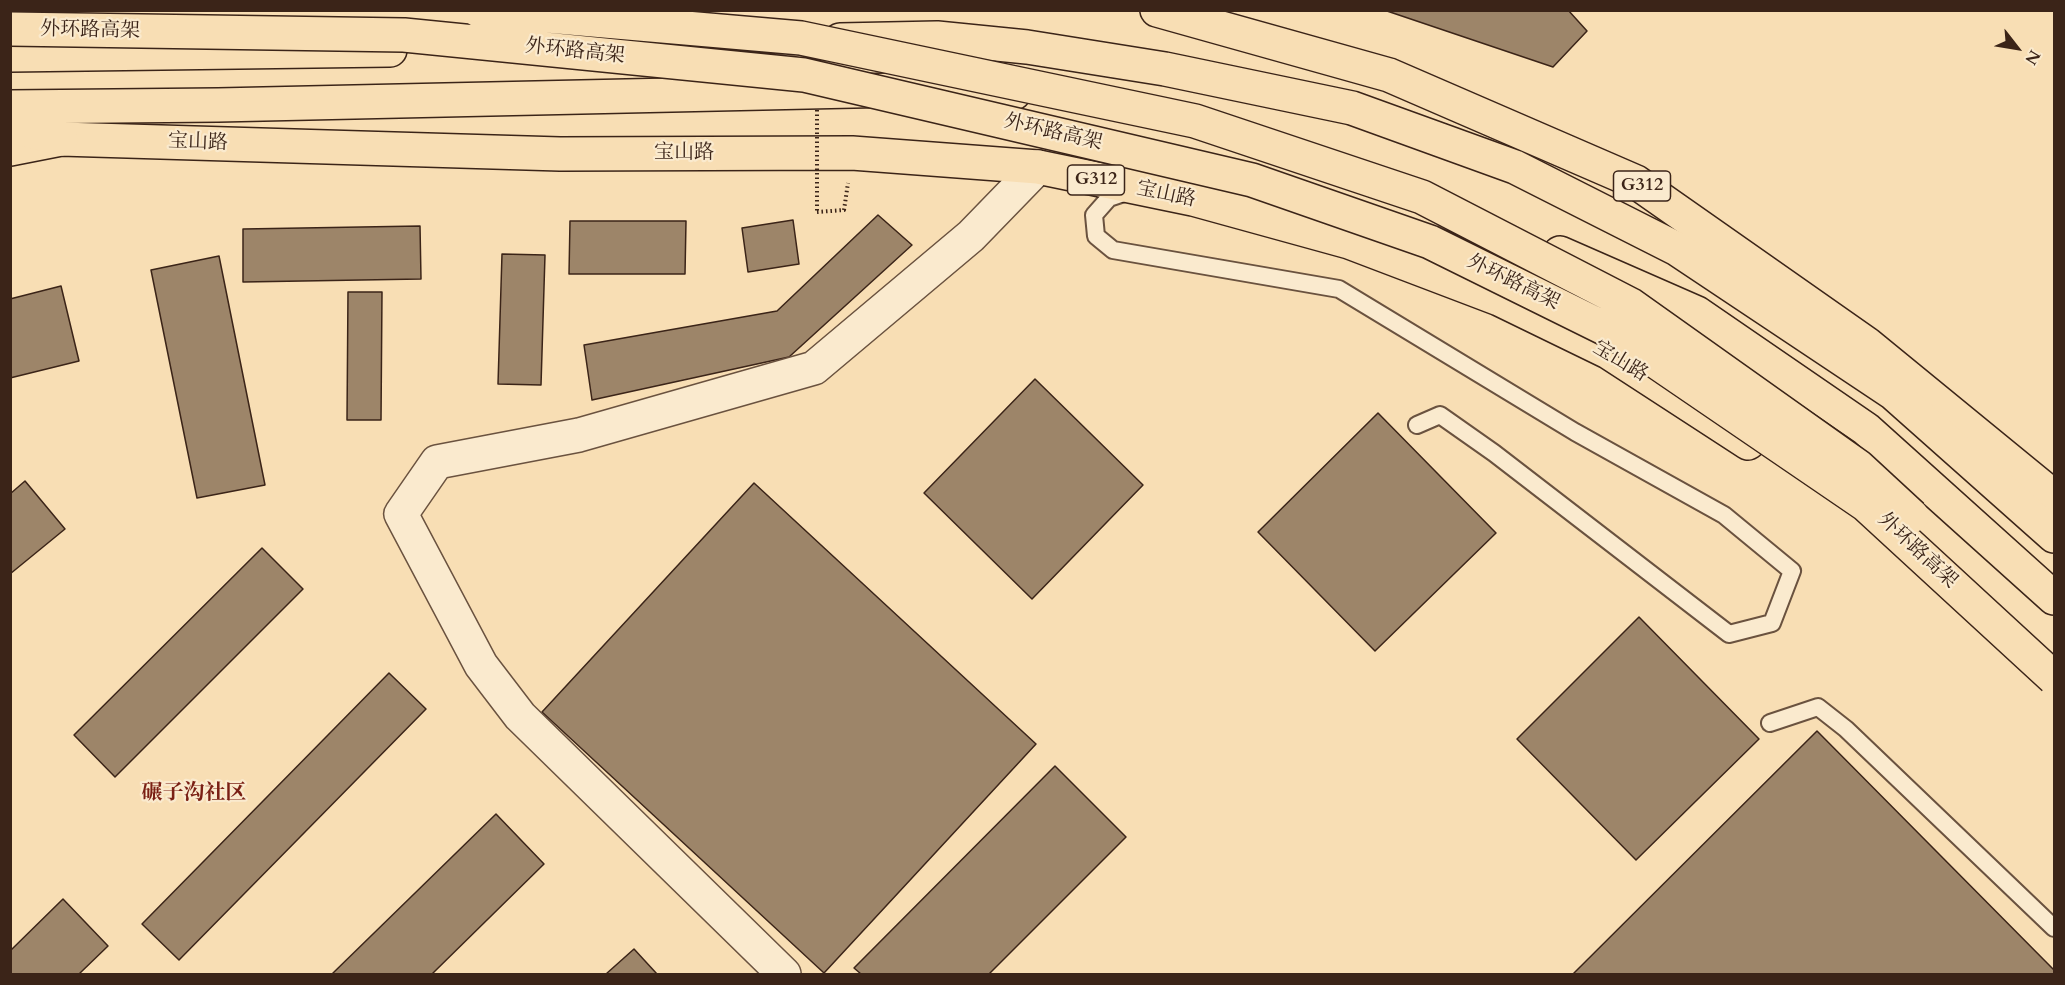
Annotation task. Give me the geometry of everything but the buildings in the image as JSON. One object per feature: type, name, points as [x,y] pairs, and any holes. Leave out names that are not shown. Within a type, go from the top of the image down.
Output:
[{"type":"main road","name":"外环路高架","points":[[478,10],[801,38],[1195,121],[1422,197],[1631,305],[1840,453],[1859,467],[2055,647]]},
{"type":"main road","name":"G312","points":[[1157,10],[1389,75],[1636,182],[1867,344],[2055,497]]},
{"type":"main road","name":"外环路高架","points":[[10,29],[404,35],[804,75],[1252,180],[1430,242],[1614,333],[1866,505],[2055,678]]},
{"type":"main road","points":[[10,56],[937,38],[1027,46],[1165,69],[1352,108],[1515,167],[1677,249],[1893,393],[2055,536]]},
{"type":"main road","points":[[10,107],[944,89],[1022,93],[1175,128],[1356,182],[1513,233],[1697,313],[1866,429],[2055,598]]},
{"type":"main road","points":[[10,126],[61,139]]},
{"type":"main road","name":"宝山路","points":[[10,149],[61,139],[560,154],[852,153],[1038,167],[1193,199],[1349,242],[1499,300],[1608,352],[1842,504],[2055,665]]},
{"type":"street","points":[[784,975],[520,716],[481,664],[401,514],[437,462],[579,435],[814,368],[971,236],[1038,167]]},
{"type":"lane","points":[[1137,189],[1109,198],[1094,215],[1096,236],[1113,250],[1339,288],[1575,432],[1724,515],[1792,572],[1772,623],[1729,634],[1494,453],[1440,415],[1417,425]]},
{"type":"lane","points":[[1770,723],[1818,707],[1846,729],[2055,928]]},
{"type":"path","points":[[817,212],[844,210]]},
{"type":"district","name":"碾子沟社区","points":[[194,794]]}]
